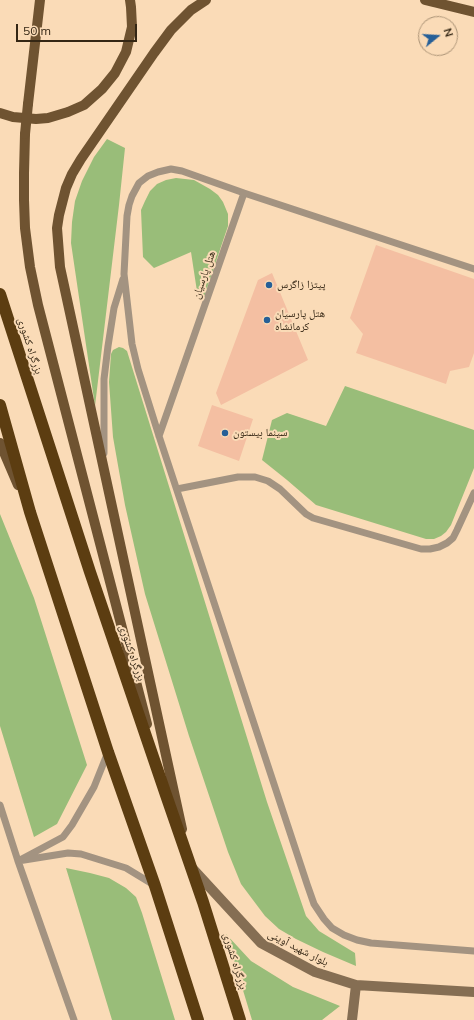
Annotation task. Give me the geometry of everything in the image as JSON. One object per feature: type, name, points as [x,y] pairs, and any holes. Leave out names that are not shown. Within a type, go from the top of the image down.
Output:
[{"type":"highway","name":"بزرگراه کشوری","points":[[0,294],[86,557],[203,902],[240,1020]]},
{"type":"highway","points":[[0,405],[30,512],[108,752],[156,886],[198,1020]]},
{"type":"main road","points":[[40,0],[28,104],[24,173],[25,228],[31,274],[166,795]]},
{"type":"main road","points":[[0,113],[13,117],[36,119],[48,118],[84,105],[102,89],[116,73],[126,52],[132,27],[130,0]]},
{"type":"main road","points":[[190,866],[60,267],[57,228],[62,200],[72,174],[81,159],[154,52],[171,30],[191,10],[206,0]]},
{"type":"main road","points":[[425,0],[474,12]]},
{"type":"main road","points":[[0,443],[30,512]]},
{"type":"main road","name":"بلوار شهید آوینی","points":[[190,866],[261,944],[314,972],[356,985],[474,992]]},
{"type":"main road","points":[[352,1020],[356,985]]},
{"type":"lane","points":[[474,269],[244,193],[182,170],[171,169],[158,172],[148,176],[139,183],[132,196],[127,216],[124,274],[132,344],[138,369],[314,904],[332,928],[356,940],[370,943],[474,951]]},
{"type":"lane","name":"هتل پارسیان","points":[[160,436],[244,193]]},
{"type":"lane","points":[[104,469],[104,379],[114,308],[124,274]]},
{"type":"lane","points":[[177,488],[238,477],[255,477],[268,481],[280,489],[306,514],[313,518],[421,549],[439,547],[453,538],[474,493]]},
{"type":"lane","points":[[18,861],[63,837],[72,825],[94,787],[108,752]]},
{"type":"lane","points":[[0,805],[18,861],[74,1020]]},
{"type":"lane","points":[[18,861],[68,853],[81,854],[126,868],[156,886]]},
{"type":"green space","points":[[107,139],[125,148],[95,406],[71,243],[75,201],[82,181],[94,157]]},
{"type":"green space","points":[[176,178],[194,180],[210,189],[218,195],[228,214],[228,226],[204,297],[198,298],[191,252],[154,268],[143,257],[141,210],[150,191],[157,184]]},
{"type":"green space","points":[[119,347],[127,351],[267,802],[306,916],[319,931],[355,953],[356,966],[323,952],[279,929],[265,916],[241,884],[228,852],[189,736],[145,594],[125,505],[113,437],[109,382],[111,354],[113,350]]},
{"type":"green space","points":[[345,386],[474,430],[474,468],[451,525],[441,536],[434,539],[426,539],[316,505],[262,460],[272,420],[287,413],[326,426]]},
{"type":"green space","points":[[0,514],[34,598],[87,765],[57,824],[34,837],[0,726]]},
{"type":"green space","points":[[66,868],[109,878],[126,888],[136,897],[175,1020],[112,1020]]},
{"type":"green space","points":[[226,934],[251,961],[293,987],[340,1006],[322,1020],[252,1020]]},
{"type":"building","points":[[376,245],[474,279],[474,353],[469,367],[450,371],[446,384],[356,353],[363,334],[350,318]]},
{"type":"building","name":"هتل پارسیان کرمانشاه","points":[[272,273],[308,360],[221,405],[216,393],[258,280]]},
{"type":"building","name":"سینما بیستون","points":[[212,405],[253,419],[239,461],[198,446]]},
{"type":"place","name":"پیتزا زاگرس","points":[[269,285]]},
{"type":"place","name":"هتل پارسیان کرمانشاه","points":[[267,320]]},
{"type":"place","name":"سینما بیستون","points":[[225,433]]}]
